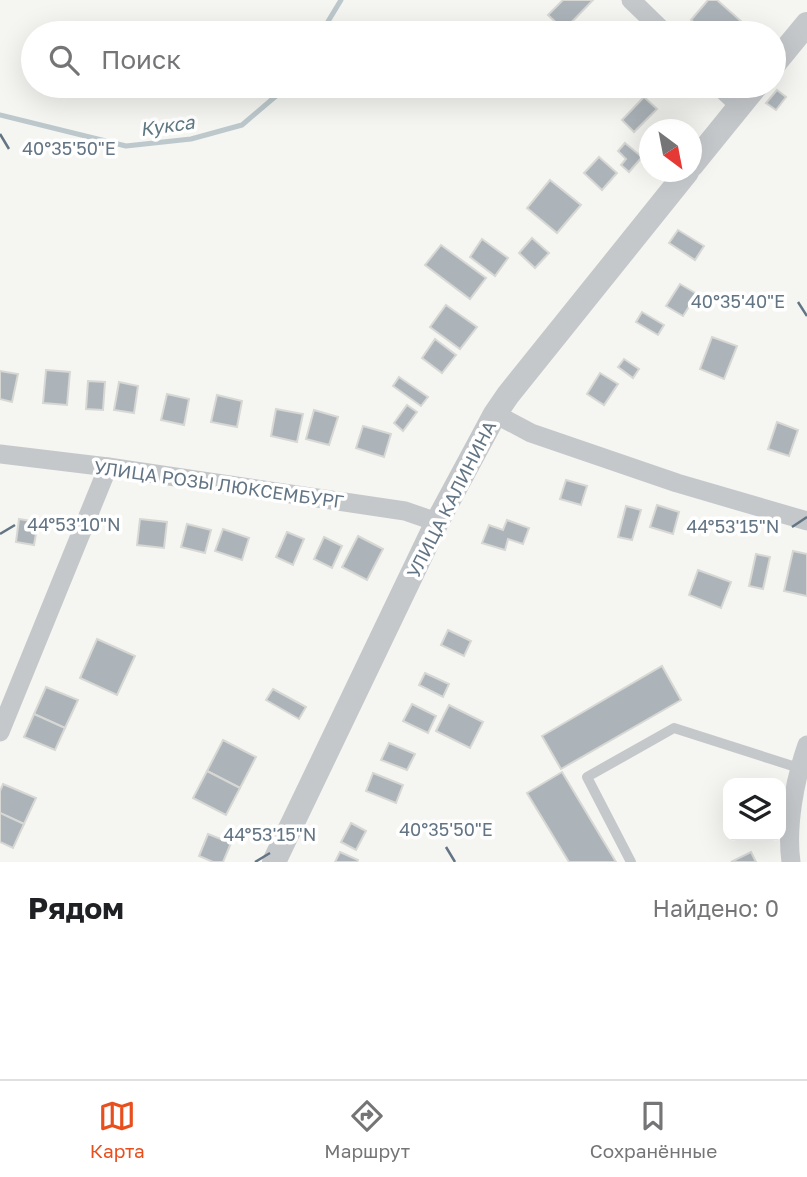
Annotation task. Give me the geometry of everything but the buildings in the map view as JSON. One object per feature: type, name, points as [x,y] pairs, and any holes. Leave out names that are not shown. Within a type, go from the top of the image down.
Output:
[{"type":"street","points":[[631,0],[653,21]]},
{"type":"street","points":[[786,49],[807,24]]},
{"type":"street","points":[[732,98],[739,105]]},
{"type":"street","points":[[702,151],[745,98]]},
{"type":"street","name":"УЛИЦА КАЛИНИНА","points":[[274,862],[437,522],[495,414],[679,182]]},
{"type":"street","points":[[495,414],[531,433],[677,483],[807,521]]},
{"type":"street","name":"УЛИЦА РОЗЫ ЛЮКСЕМБУРГ","points":[[0,454],[108,467],[405,511],[437,522]]},
{"type":"street","points":[[0,732],[108,467]]},
{"type":"street","points":[[791,862],[788,844],[799,768],[807,745]]},
{"type":"lane","points":[[631,862],[587,777],[674,728],[799,768]]},
{"type":"waterway","name":"Кукса","points":[[328,21],[341,0]]},
{"type":"waterway","name":"Кукса","points":[[0,115],[126,146],[191,139],[242,125],[274,98]]}]
